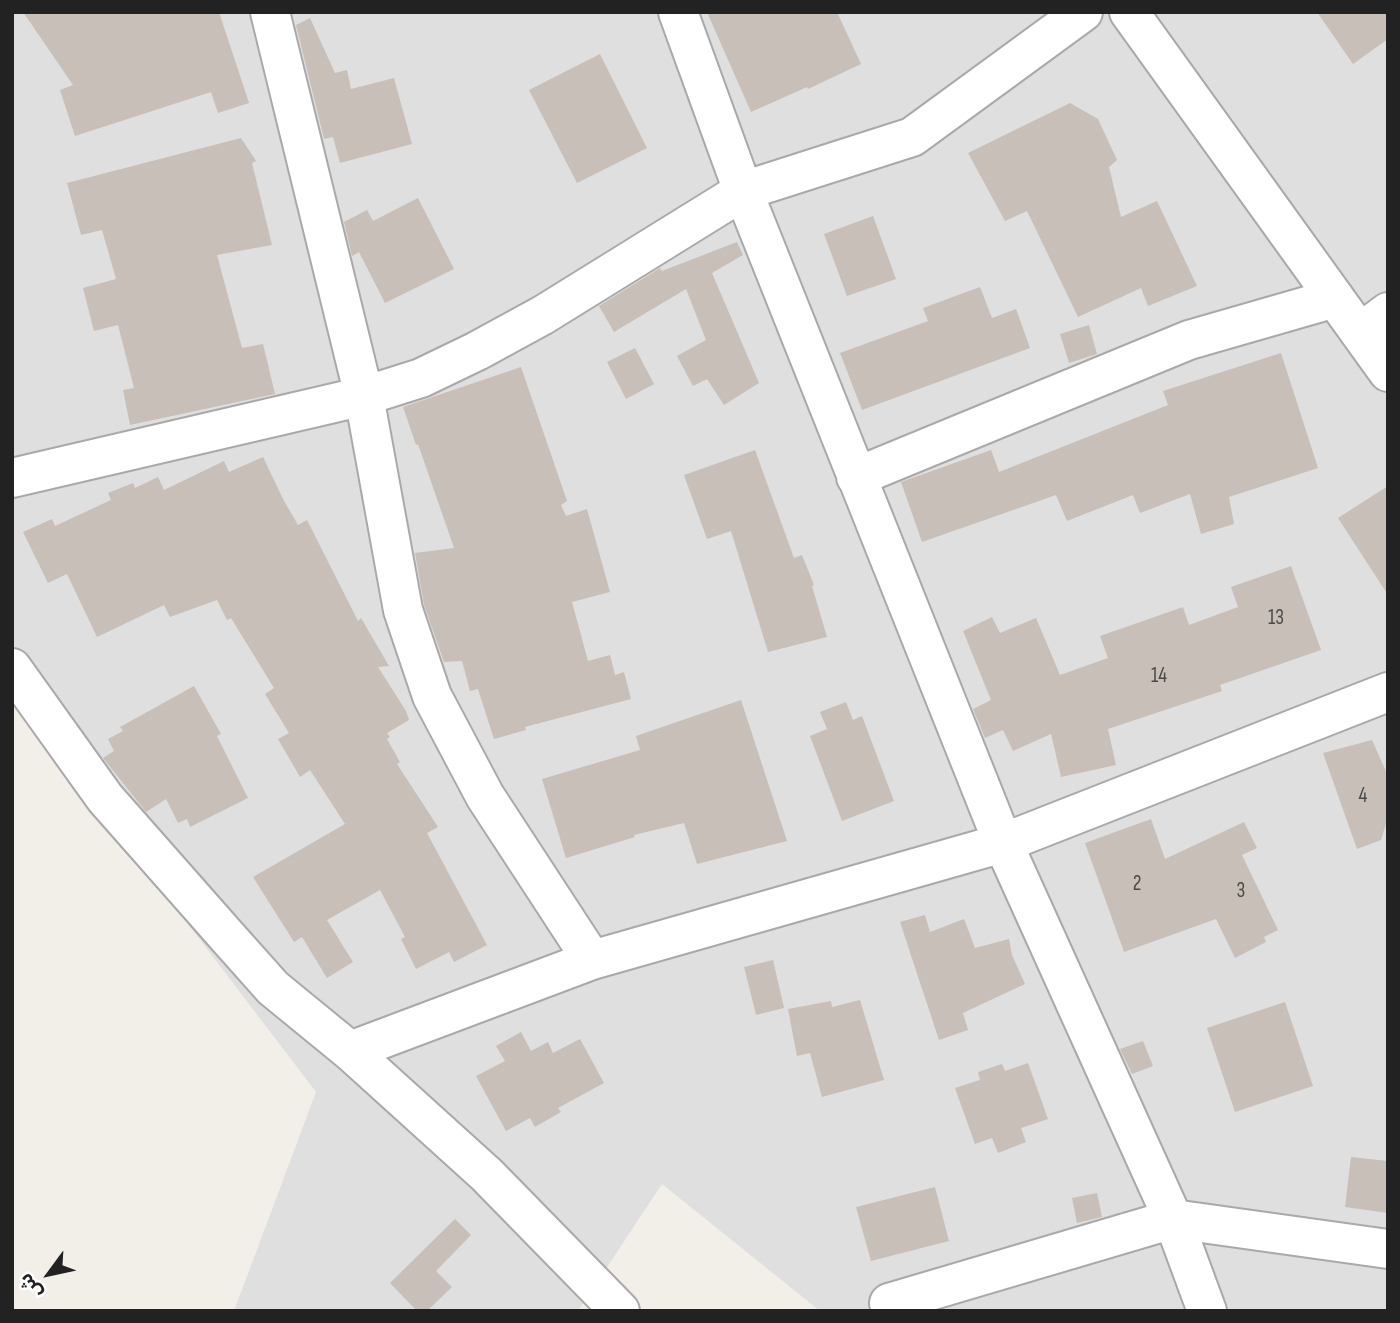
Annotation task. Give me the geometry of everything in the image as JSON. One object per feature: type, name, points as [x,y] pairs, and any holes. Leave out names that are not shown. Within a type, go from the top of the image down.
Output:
[{"type":"street","points":[[270,12],[363,396],[403,610],[432,696],[485,796],[592,960]]},
{"type":"street","points":[[678,12],[743,191],[1003,843],[1173,1219],[1207,1311]]},
{"type":"street","points":[[12,478],[363,396],[421,378],[543,315],[743,191],[912,137],[1083,12]]},
{"type":"street","points":[[1129,12],[1335,298],[1374,322],[1388,372]]},
{"type":"street","points":[[856,477],[1189,340],[1335,298]]},
{"type":"street","points":[[12,668],[105,798],[273,988],[350,1051],[487,1175],[620,1311]]},
{"type":"street","points":[[350,1051],[592,960],[1003,843],[1388,692]]},
{"type":"street","points":[[889,1303],[1173,1219],[1388,1249]]},
{"type":"shaded area","points":[[12,12],[1388,12],[1388,1311],[820,1311],[662,1184],[578,1311],[234,1311],[316,1092],[12,693]]},
{"type":"building","points":[[23,12],[219,12],[249,103],[218,113],[211,92],[75,136],[60,90],[73,85]]},
{"type":"building","points":[[707,12],[837,12],[861,64],[751,112]]},
{"type":"building","points":[[1317,12],[1388,12],[1388,39],[1353,64]]},
{"type":"building","points":[[310,18],[335,73],[347,70],[351,89],[394,78],[412,144],[340,163],[333,137],[324,139],[296,25]]},
{"type":"building","points":[[600,54],[647,148],[577,183],[529,90]]},
{"type":"building","points":[[1070,103],[1098,119],[1117,160],[1109,167],[1121,217],[1157,201],[1197,286],[1148,306],[1141,288],[1078,317],[1027,211],[1005,221],[968,153]]},
{"type":"building","points":[[241,138],[256,161],[252,163],[272,245],[217,255],[242,348],[263,344],[275,394],[130,425],[123,390],[134,388],[118,325],[94,331],[83,288],[116,279],[102,230],[81,235],[67,183]]},
{"type":"building","points":[[418,198],[454,269],[385,303],[359,252],[352,256],[344,222],[367,210],[373,221]]},
{"type":"building","points":[[873,216],[896,279],[847,296],[824,234]]},
{"type":"building","points":[[737,242],[743,255],[712,273],[759,383],[724,405],[707,379],[693,386],[677,356],[706,340],[686,289],[614,332],[599,306],[660,268],[662,271]]},
{"type":"building","points":[[980,287],[992,318],[1016,309],[1030,348],[862,410],[840,353],[928,321],[923,308]]},
{"type":"building","points":[[1089,325],[1097,354],[1069,363],[1060,334]]},
{"type":"building","points":[[635,348],[654,384],[626,399],[607,362]]},
{"type":"building","points":[[1281,353],[1318,468],[1229,497],[1234,524],[1201,534],[1190,494],[1140,513],[1133,495],[1067,521],[1056,495],[922,542],[901,482],[991,450],[999,472],[1168,405],[1163,391]]},
{"type":"building","points":[[521,367],[567,501],[561,505],[566,516],[587,509],[610,592],[572,602],[588,661],[610,655],[615,675],[624,672],[631,699],[525,727],[526,730],[494,739],[478,689],[470,691],[462,661],[444,662],[424,605],[415,553],[454,548],[403,407]]},
{"type":"building","points":[[755,450],[794,558],[802,555],[814,585],[812,586],[827,637],[768,652],[731,531],[707,539],[684,475]]},
{"type":"building","points":[[263,457],[298,525],[307,520],[358,621],[361,618],[389,666],[378,667],[409,720],[387,733],[390,737],[387,739],[400,762],[397,764],[438,827],[427,833],[487,945],[454,962],[449,952],[416,969],[401,939],[405,937],[380,890],[327,920],[353,962],[327,978],[302,937],[294,942],[253,877],[345,824],[310,770],[300,777],[278,739],[289,733],[265,694],[274,688],[231,618],[227,620],[217,600],[170,617],[164,605],[97,637],[67,574],[48,583],[23,532],[52,519],[55,526],[111,500],[108,493],[133,483],[135,488],[158,477],[164,490],[224,461],[229,472]]},
{"type":"building","points":[[1388,486],[1388,595],[1338,518]]},
{"type":"building","points":[[1291,566],[1321,650],[1220,685],[1222,691],[1108,729],[1116,765],[1061,777],[1051,734],[1013,751],[1003,730],[985,738],[973,709],[991,700],[963,631],[992,617],[1000,633],[1036,618],[1060,675],[1108,658],[1100,636],[1183,607],[1189,625],[1238,607],[1231,587]]},
{"type":"building","points":[[194,686],[221,734],[217,736],[248,798],[190,827],[187,819],[178,823],[166,799],[146,812],[103,758],[114,751],[108,739],[123,731],[120,727]]},
{"type":"building","points":[[741,700],[787,841],[697,864],[684,823],[634,835],[635,837],[566,858],[542,779],[640,750],[636,736]]},
{"type":"building","points":[[846,702],[853,720],[862,716],[894,801],[842,821],[810,736],[827,729],[820,712]]},
{"type":"building","points":[[1372,740],[1388,776],[1388,817],[1381,840],[1357,849],[1323,753]]},
{"type":"building","points":[[1151,819],[1165,859],[1244,822],[1257,848],[1242,855],[1278,930],[1264,937],[1266,942],[1235,958],[1216,919],[1124,952],[1085,843]]},
{"type":"building","points":[[925,915],[930,932],[964,919],[975,948],[1009,939],[1012,955],[1025,984],[963,1013],[968,1030],[939,1040],[900,922]]},
{"type":"building","points":[[773,960],[784,1008],[756,1015],[744,967]]},
{"type":"building","points":[[860,1000],[884,1080],[822,1097],[810,1053],[797,1056],[788,1009],[831,1001],[832,1007]]},
{"type":"building","points":[[1285,1002],[1313,1086],[1235,1112],[1207,1028]]},
{"type":"building","points":[[521,1032],[531,1051],[548,1042],[553,1053],[580,1039],[604,1083],[558,1108],[561,1112],[535,1127],[530,1118],[506,1131],[476,1076],[505,1061],[496,1046]]},
{"type":"building","points":[[1143,1041],[1153,1066],[1132,1074],[1120,1049]]},
{"type":"building","points":[[1028,1063],[1048,1119],[1021,1128],[1026,1142],[998,1153],[992,1138],[975,1144],[955,1088],[980,1080],[978,1072],[1002,1064],[1005,1071]]},
{"type":"building","points":[[1351,1157],[1388,1161],[1388,1213],[1345,1207]]},
{"type":"building","points":[[935,1187],[949,1241],[871,1261],[856,1207]]},
{"type":"building","points":[[1097,1193],[1102,1217],[1077,1223],[1072,1198]]},
{"type":"building","points":[[455,1219],[471,1235],[436,1271],[452,1287],[427,1311],[417,1311],[390,1283]]}]
